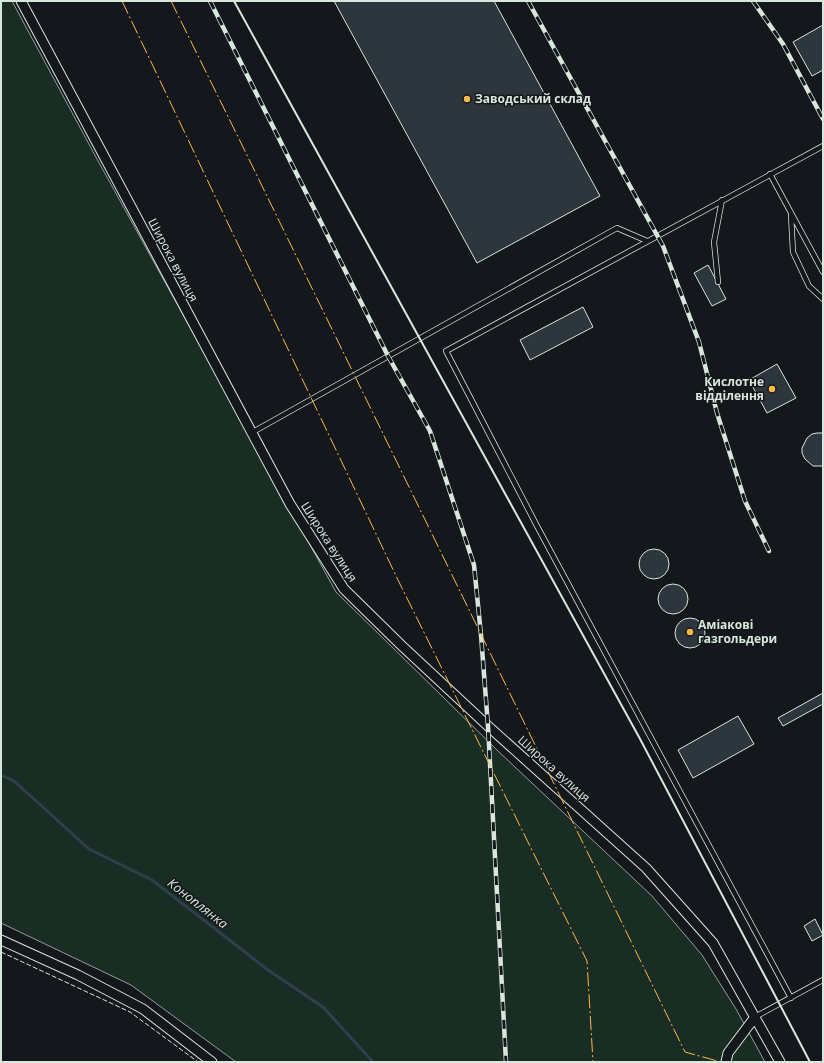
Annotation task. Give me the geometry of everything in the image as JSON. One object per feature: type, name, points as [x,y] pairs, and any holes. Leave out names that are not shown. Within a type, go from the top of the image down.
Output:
[{"type":"street","name":"Широка вулиця","points":[[21,1],[290,504],[344,589],[488,726],[646,868],[713,943],[780,1062]]},
{"type":"street","points":[[1,940],[78,975],[143,1009],[212,1062]]},
{"type":"street","points":[[726,1062],[728,1053],[755,1018]]},
{"type":"lane","points":[[791,998],[541,533],[446,351],[823,146]]},
{"type":"lane","points":[[770,174],[823,272]]},
{"type":"lane","points":[[718,282],[714,242],[722,200]]},
{"type":"lane","points":[[791,213],[793,252],[809,286],[823,299]]},
{"type":"lane","points":[[251,433],[618,228],[647,241]]},
{"type":"lane","points":[[755,1018],[823,980]]},
{"type":"green space","points":[[1,1],[12,1],[97,159],[336,592],[498,751],[652,896],[702,955],[736,1009],[765,1062],[236,1062],[131,985],[1,923]]},
{"type":"building","name":"Заводський склад","points":[[334,1],[494,1],[600,196],[477,263]]},
{"type":"building","points":[[823,25],[823,70],[812,76],[793,42]]},
{"type":"building","points":[[708,265],[726,299],[712,306],[694,273]]},
{"type":"building","points":[[583,307],[593,327],[530,360],[520,340]]},
{"type":"building","name":"Кислотне відділення","points":[[777,364],[796,398],[767,413],[749,380]]},
{"type":"building","points":[[823,433],[823,466],[813,466],[805,459],[802,453],[802,448],[807,438],[812,434]]},
{"type":"building","points":[[654,549],[660,550],[668,558],[668,570],[660,578],[654,579],[648,578],[640,570],[639,564],[640,558],[648,550]]},
{"type":"building","name":"Аміакові газгольдери","points":[[673,584],[679,585],[687,593],[687,605],[679,613],[673,614],[667,613],[659,605],[658,599],[659,593],[667,585]]},
{"type":"building","name":"Аміакові газгольдери","points":[[690,618],[696,619],[704,627],[704,639],[696,647],[690,648],[684,647],[676,639],[675,633],[676,627],[684,619]]},
{"type":"building","points":[[823,693],[823,704],[783,726],[778,718]]},
{"type":"building","points":[[738,716],[754,744],[693,778],[678,750]]},
{"type":"building","points":[[815,919],[823,935],[812,941],[804,926]]},
{"type":"waterway","name":"Коноплянка","points":[[1,775],[14,781],[89,849],[152,880],[268,970],[323,1007],[373,1062]]},
{"type":"railway","points":[[210,1],[388,356],[430,431],[474,565],[488,726],[506,1062]]},
{"type":"railway","points":[[528,1],[663,246],[699,342],[717,413],[745,501],[769,551]]},
{"type":"railway","points":[[753,1],[783,44],[823,119]]},
{"type":"fence","points":[[1,952],[130,1012],[198,1062]]},
{"type":"wall","points":[[234,1],[639,737],[810,1062]]},
{"type":"power","points":[[122,1],[398,580],[587,961],[593,1062]]},
{"type":"power","points":[[171,1],[685,1052],[721,1062]]},
{"type":"place","name":"Заводський склад","points":[[467,99]]},
{"type":"place","name":"Кислотне відділення","points":[[772,389]]},
{"type":"place","name":"Аміакові газгольдери","points":[[690,632]]}]
